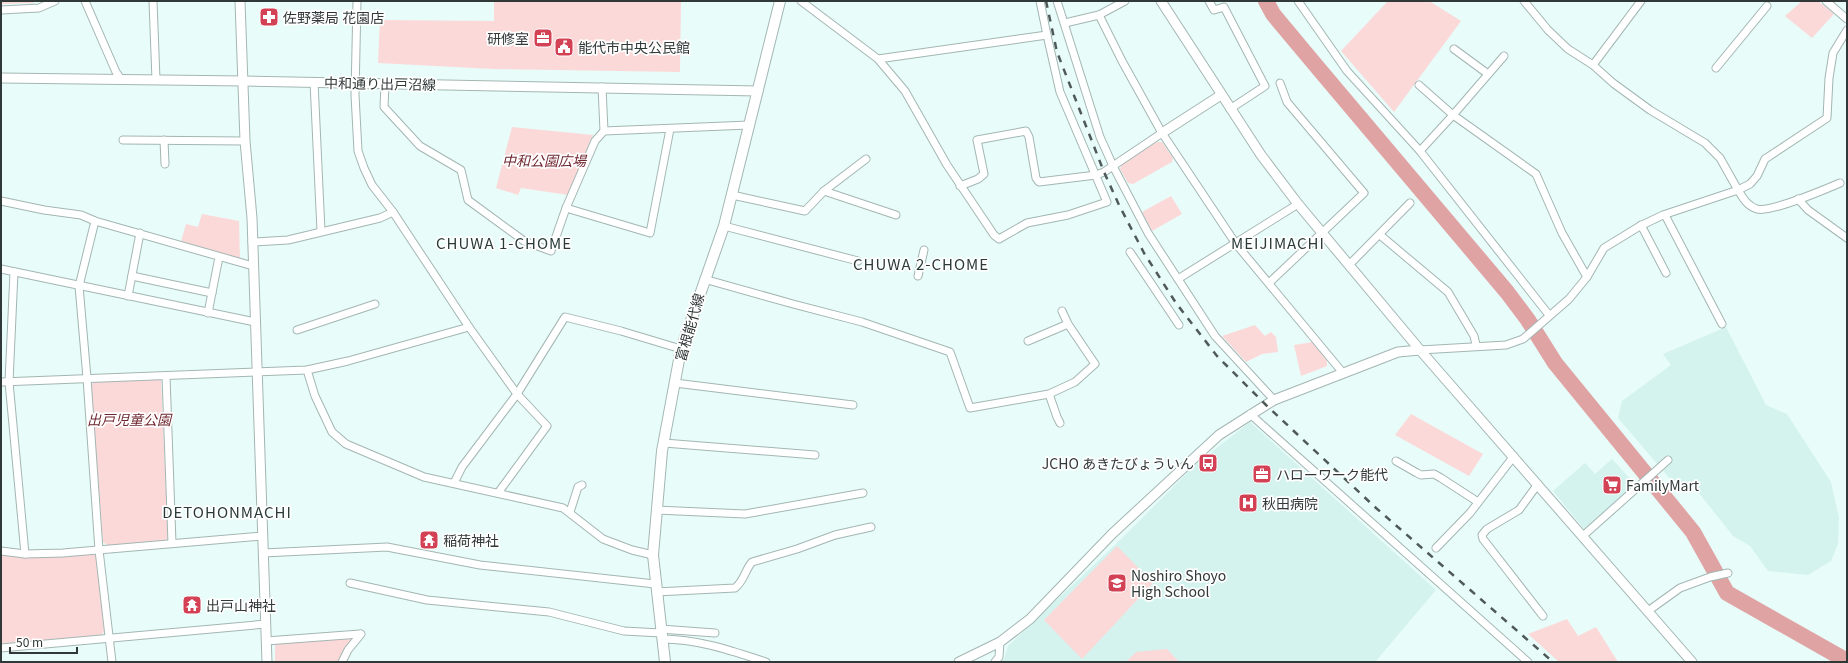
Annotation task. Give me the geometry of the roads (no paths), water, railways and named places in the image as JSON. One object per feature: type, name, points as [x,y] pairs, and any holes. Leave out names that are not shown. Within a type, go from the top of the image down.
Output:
[{"type":"main road","name":"富根能代線","points":[[665,662],[652,555],[664,443],[681,349],[704,279],[724,226],[780,1]]},
{"type":"street","points":[[1,10],[39,8],[56,1]]},
{"type":"street","points":[[85,1],[116,72],[121,79]]},
{"type":"street","points":[[154,1],[156,80]]},
{"type":"street","points":[[240,1],[242,81],[253,266],[267,662]]},
{"type":"street","points":[[357,1],[355,95],[358,151],[372,186],[393,212],[469,327],[516,394],[547,426],[498,493]]},
{"type":"street","points":[[801,1],[878,58],[905,90],[960,186],[994,235],[999,239],[1027,223],[1068,215],[1107,202],[1060,92],[1040,1]]},
{"type":"street","points":[[1057,1],[1100,137],[1113,166],[1148,233],[1215,336],[1274,400]]},
{"type":"street","points":[[1065,23],[1099,15],[1125,1]]},
{"type":"street","points":[[1161,1],[1261,156],[1298,204],[1350,264],[1420,350],[1584,536],[1692,662]]},
{"type":"street","points":[[1209,1],[1214,10],[1224,7],[1265,86],[1230,109]]},
{"type":"street","points":[[1298,1],[1347,71],[1420,151],[1546,318]]},
{"type":"street","points":[[1524,1],[1548,30],[1568,49],[1593,65],[1613,83],[1650,110],[1705,143],[1720,158],[1746,203],[1758,210],[1772,208],[1832,186],[1843,184]]},
{"type":"street","points":[[1593,65],[1641,1]]},
{"type":"street","points":[[1826,1],[1847,18]]},
{"type":"street","points":[[1716,68],[1767,6]]},
{"type":"street","points":[[1099,15],[1122,61],[1162,133],[1236,244],[1343,373]]},
{"type":"street","points":[[959,662],[1000,642],[1030,619],[1112,534],[1188,463],[1219,435],[1250,414],[1274,400],[1398,352],[1476,345],[1506,345],[1523,339],[1568,300],[1587,277],[1604,248],[1641,225],[1664,215],[1738,190],[1750,184],[1757,176],[1765,159],[1827,118],[1829,78],[1833,53],[1847,30]]},
{"type":"street","points":[[878,58],[1047,35]]},
{"type":"street","points":[[1454,49],[1488,74]]},
{"type":"street","points":[[1420,151],[1504,56]]},
{"type":"street","name":"中和通り出戸沼線","points":[[1,78],[314,82],[758,91]]},
{"type":"street","points":[[314,82],[321,231]]},
{"type":"street","points":[[1269,283],[1364,193],[1287,102],[1280,83]]},
{"type":"street","points":[[385,84],[384,108],[420,146],[461,170],[468,200],[524,241],[551,251],[566,208],[595,141],[604,131],[602,87]]},
{"type":"street","points":[[1419,85],[1453,115],[1536,174],[1562,233],[1587,277]]},
{"type":"street","points":[[960,186],[978,179],[984,174],[977,140],[1026,131],[1029,137],[1036,178],[1039,182],[1096,175],[1113,166],[1221,95]]},
{"type":"street","points":[[604,131],[749,125]]},
{"type":"street","points":[[566,208],[650,233],[670,129]]},
{"type":"street","points":[[123,140],[245,141]]},
{"type":"street","points":[[164,140],[164,164]]},
{"type":"street","points":[[732,195],[805,211],[824,191],[866,159]]},
{"type":"street","points":[[824,191],[896,215]]},
{"type":"street","points":[[1798,198],[1808,210],[1847,238]]},
{"type":"street","points":[[1,200],[44,210],[81,214],[95,221],[253,266]]},
{"type":"street","points":[[1350,264],[1410,203]]},
{"type":"street","points":[[1178,279],[1298,204]]},
{"type":"street","points":[[252,242],[288,240],[380,218],[393,212]]},
{"type":"street","points":[[1664,215],[1722,324]]},
{"type":"street","points":[[95,221],[79,286],[88,378],[99,550],[112,662]]},
{"type":"street","points":[[1641,225],[1666,273]]},
{"type":"street","points":[[724,226],[858,261]]},
{"type":"street","points":[[128,296],[140,233]]},
{"type":"street","points":[[1380,235],[1448,292],[1474,336],[1476,345]]},
{"type":"street","points":[[918,276],[924,250]]},
{"type":"street","points":[[1130,252],[1179,325]]},
{"type":"street","points":[[208,313],[219,257]]},
{"type":"street","points":[[1,269],[255,322]]},
{"type":"street","points":[[14,272],[9,382],[25,554]]},
{"type":"street","points":[[132,276],[212,293]]},
{"type":"street","points":[[704,279],[862,322],[950,352],[970,408],[1050,394],[1075,382],[1095,364],[1068,324],[1062,310]]},
{"type":"street","points":[[297,330],[375,304]]},
{"type":"street","points":[[454,483],[462,467],[516,394],[565,317],[622,331],[681,349]]},
{"type":"street","points":[[1028,341],[1068,324]]},
{"type":"street","points":[[1,382],[307,370],[348,361],[469,327]]},
{"type":"street","points":[[307,370],[315,396],[332,432],[346,444],[424,477],[563,508],[604,539],[632,550],[652,555]]},
{"type":"street","points":[[166,376],[172,543]]},
{"type":"street","points":[[675,383],[853,405]]},
{"type":"street","points":[[1050,394],[1057,418],[1060,423]]},
{"type":"street","points":[[1250,414],[1528,662]]},
{"type":"street","points":[[664,443],[815,455]]},
{"type":"street","points":[[1436,548],[1478,502],[1514,456]]},
{"type":"street","points":[[1584,536],[1668,460]]},
{"type":"street","points":[[1396,461],[1417,474],[1434,474],[1478,502]]},
{"type":"street","points":[[1538,484],[1519,510],[1487,529],[1482,535],[1483,539],[1543,616]]},
{"type":"street","points":[[570,512],[578,487],[582,485]]},
{"type":"street","points":[[656,510],[746,514],[863,494]]},
{"type":"street","points":[[263,553],[387,547],[480,565],[656,588],[735,588],[741,584],[748,567],[752,562],[797,549],[835,535],[871,527]]},
{"type":"street","points":[[1,551],[25,554],[99,550],[263,536]]},
{"type":"street","points":[[1648,610],[1680,588],[1710,577],[1728,574]]},
{"type":"street","points":[[350,583],[427,600],[549,612],[624,631],[661,634],[715,633]]},
{"type":"street","points":[[1,648],[266,624]]},
{"type":"street","points":[[266,641],[361,634],[348,650],[342,662]]},
{"type":"street","points":[[661,634],[724,649],[766,662]]},
{"type":"street","points":[[995,662],[999,657],[1000,642]]},
{"type":"waterway","points":[[1266,1],[1273,14],[1507,292],[1528,320],[1555,363],[1693,532],[1727,593],[1847,661]]},
{"type":"railway","points":[[1046,1],[1057,52],[1104,172],[1144,253],[1176,303],[1217,356],[1266,405],[1376,508],[1553,662]]},
{"type":"place","name":"佐野薬局 花園店","points":[[269,17]]},
{"type":"place","name":"研修室","points":[[543,38]]},
{"type":"place","name":"能代市中央公民館","points":[[564,47]]},
{"type":"place","name":"JCHO あきたびょういん","points":[[1208,463]]},
{"type":"place","name":"ハローワーク能代","points":[[1262,474]]},
{"type":"place","name":"FamilyMart","points":[[1612,485]]},
{"type":"place","name":"秋田病院","points":[[1248,503]]},
{"type":"place","name":"稲荷神社","points":[[429,540]]},
{"type":"place","name":"Noshiro Shoyo High School","points":[[1117,583]]},
{"type":"place","name":"出戸山神社","points":[[192,605]]},
{"type":"district","name":"CHUWA 1-CHOME","points":[[504,242]]},
{"type":"district","name":"MEIJIMACHI","points":[[1278,242]]},
{"type":"district","name":"CHUWA 2-CHOME","points":[[921,263]]},
{"type":"district","name":"DETOHONMACHI","points":[[227,511]]},
{"type":"park label","name":"中和公園広場","points":[[544,160]]},
{"type":"park label","name":"出戸児童公園","points":[[129,419]]}]
